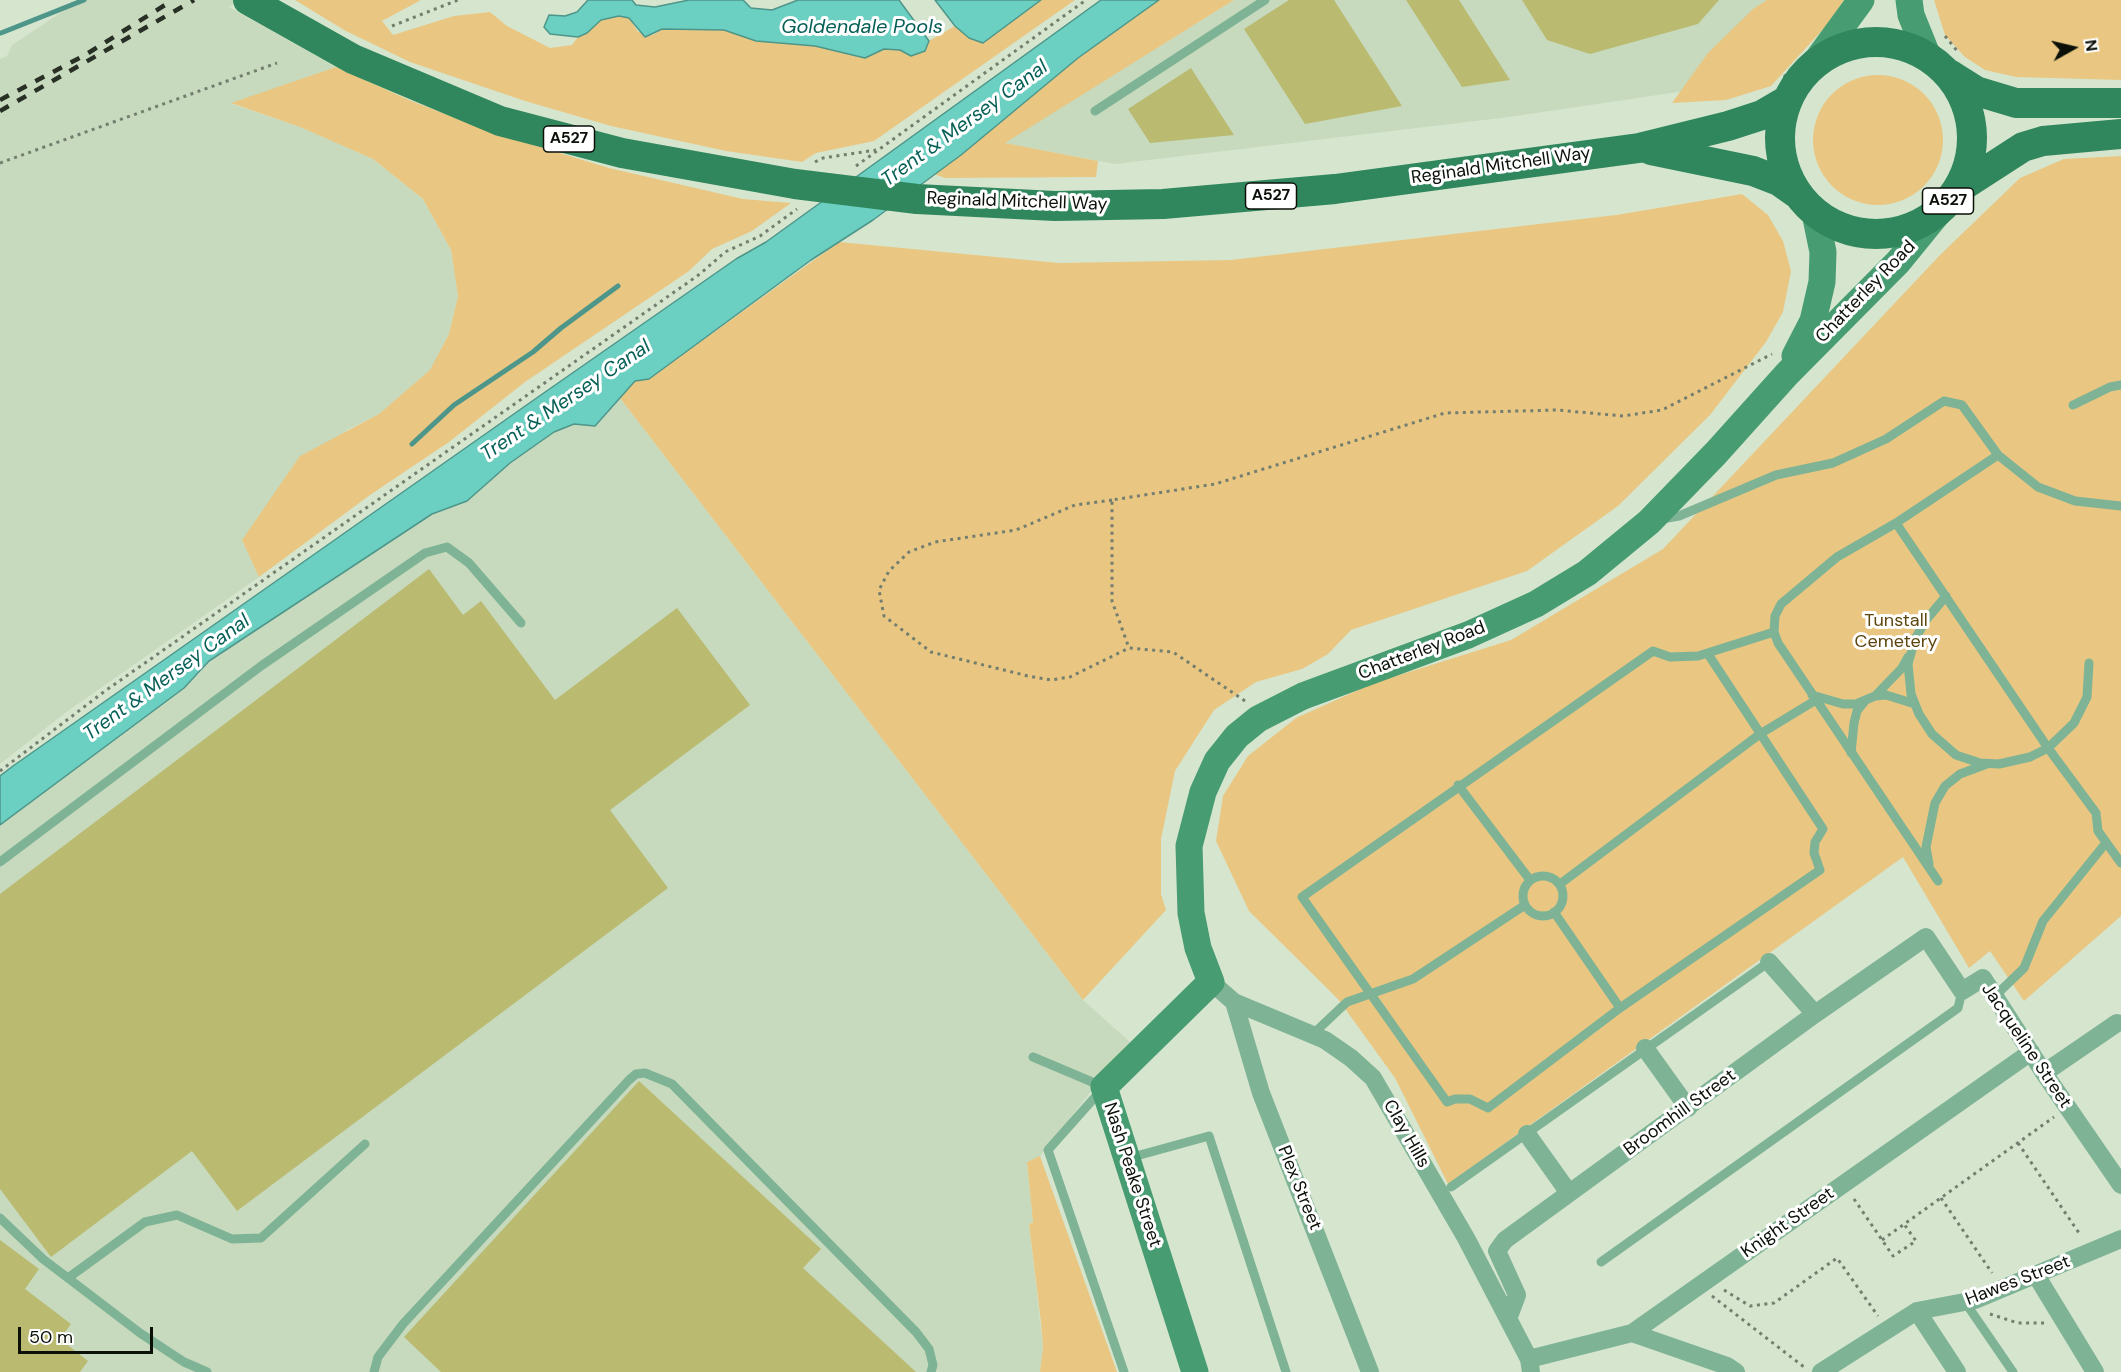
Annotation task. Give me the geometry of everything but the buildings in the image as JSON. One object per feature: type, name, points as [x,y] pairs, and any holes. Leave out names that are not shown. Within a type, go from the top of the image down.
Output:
[{"type":"main road","name":"Reginald Mitchell Way","points":[[248,0],[353,59],[500,121],[622,153],[796,190],[917,199],[1055,206],[1220,201],[1335,189],[1639,148],[1728,126],[1762,115],[1786,101]]},
{"type":"main road","name":"A527","points":[[2121,103],[2016,103],[1976,91],[1946,62],[1894,43],[1877,41],[1843,47],[1815,63],[1803,74],[1786,101],[1779,142],[1784,166],[1806,203],[1851,231],[1882,234],[1915,226],[2023,147],[2062,139],[2121,134]]},
{"type":"main road","name":"A527","points":[[1946,62],[1961,92],[1971,123],[1972,138],[1967,169],[1950,199]]},
{"type":"main road","name":"Reginald Mitchell Way","points":[[1639,148],[1753,171],[1779,181],[1806,203]]},
{"type":"street","points":[[1815,63],[1861,0]]},
{"type":"street","points":[[1909,0],[1911,15],[1946,62]]},
{"type":"street","name":"Chatterley Road","points":[[1211,982],[1198,948],[1191,913],[1189,846],[1203,792],[1217,761],[1237,736],[1258,719],[1303,696],[1468,635],[1536,604],[1587,573],[1649,522],[1716,453],[1787,374],[1898,262],[1950,199]]},
{"type":"street","name":"Chatterley Road","points":[[1787,374],[1813,321],[1822,282],[1823,252],[1806,203]]},
{"type":"street","name":"Jacqueline Street","points":[[1926,937],[1962,991],[1983,978],[2043,1073],[2121,1185]]},
{"type":"street","name":"Broomhill Street","points":[[1508,1319],[1517,1295],[1497,1251],[1504,1240],[1815,1014],[1926,937]]},
{"type":"street","points":[[1769,962],[1815,1014]]},
{"type":"street","name":"Clay Hills","points":[[1211,982],[1234,1002],[1312,1035],[1352,1058],[1373,1078],[1466,1238],[1530,1365]]},
{"type":"street","name":"Nash Peake Street","points":[[1195,1372],[1104,1087],[1211,982]]},
{"type":"street","name":"Plex Street","points":[[1234,1002],[1261,1093],[1370,1372]]},
{"type":"street","points":[[2043,1073],[2117,1023]]},
{"type":"street","points":[[1646,1048],[1688,1108]]},
{"type":"street","name":"Knight Street","points":[[1530,1365],[1632,1333],[2031,1052]]},
{"type":"street","points":[[1527,1134],[1569,1193]]},
{"type":"street","name":"Hawes Street","points":[[1821,1372],[1917,1311],[1968,1302],[2121,1239]]},
{"type":"street","points":[[2036,1275],[2096,1372]]},
{"type":"street","points":[[1917,1311],[1957,1372]]},
{"type":"street","points":[[1632,1333],[1699,1355],[1736,1372]]},
{"type":"lane","points":[[1095,111],[1265,0]]},
{"type":"lane","points":[[2073,405],[2110,387],[2121,385]]},
{"type":"lane","points":[[1649,522],[1678,516],[1776,475],[1833,463],[1886,439],[1944,401],[1962,405],[1998,455],[2038,487],[2075,501],[2121,506]]},
{"type":"lane","points":[[1938,881],[1778,643],[1774,632],[1775,616],[1781,604],[1836,557],[1896,523],[1998,455]]},
{"type":"lane","points":[[1896,523],[2048,748],[2096,813],[2098,831],[2105,844],[2121,863]]},
{"type":"lane","points":[[0,862],[261,666],[353,600],[425,553],[447,547],[483,578],[521,623]]},
{"type":"lane","points":[[1851,753],[1857,711],[1902,668],[1926,620],[1946,596]]},
{"type":"lane","points":[[1708,654],[1823,829],[1815,842],[1816,862],[1820,870],[1620,1008],[1488,1108],[1470,1099],[1455,1099],[1447,1102],[1302,897],[1458,785],[1653,651],[1670,657],[1708,654],[1774,632]]},
{"type":"lane","points":[[1912,649],[1908,664],[1911,694],[1932,734],[1956,755],[1980,763],[2030,757],[2048,748],[2074,723],[2087,697],[2089,663]]},
{"type":"lane","points":[[1560,884],[1760,734],[1814,697],[1844,704],[1887,694],[1915,704]]},
{"type":"lane","points":[[1930,869],[1926,847],[1935,803],[1945,786],[1960,774],[1989,763]]},
{"type":"lane","points":[[1458,785],[1530,880]]},
{"type":"lane","points":[[1995,996],[2024,968],[2043,921],[2105,844]]},
{"type":"lane","points":[[1548,876],[1560,884],[1563,898],[1561,905],[1554,912],[1542,916],[1526,905],[1523,892],[1530,880],[1548,876]]},
{"type":"lane","points":[[1312,1035],[1347,1002],[1413,979],[1526,905]]},
{"type":"lane","points":[[1554,912],[1620,1008]]},
{"type":"lane","points":[[1451,1187],[1769,962]]},
{"type":"lane","points":[[1601,1262],[1958,1008],[1962,991]]},
{"type":"lane","points":[[1033,1058],[1104,1087],[1048,1150],[1124,1372]]},
{"type":"lane","points":[[374,1372],[378,1357],[403,1324],[629,1080],[636,1074],[645,1072],[672,1083],[916,1332],[929,1349],[933,1365],[931,1372]]},
{"type":"lane","points":[[1127,1159],[1209,1136],[1286,1372]]},
{"type":"lane","points":[[68,1278],[145,1222],[177,1215],[232,1239],[261,1238],[365,1143]]},
{"type":"lane","points":[[0,1218],[43,1259],[140,1333],[184,1362],[207,1372]]},
{"type":"lane","points":[[1968,1302],[2013,1372]]},
{"type":"path","points":[[392,26],[458,0]]},
{"type":"path","points":[[851,170],[1086,0]]},
{"type":"path","points":[[1939,28],[1946,62]]},
{"type":"path","points":[[0,163],[277,63]]},
{"type":"path","points":[[0,771],[105,692],[700,274],[725,252],[760,236],[796,190],[801,169],[823,158],[878,150]]},
{"type":"path","points":[[1258,719],[1245,701],[1173,652],[1129,648],[1070,677],[1051,680],[931,652],[884,616],[879,590],[889,571],[909,552],[935,542],[1016,530],[1075,505],[1215,484],[1445,413],[1557,410],[1623,416],[1662,410],[1777,352],[1787,374]]},
{"type":"path","points":[[1112,500],[1112,601],[1129,648]]},
{"type":"path","points":[[1882,1240],[2068,1108]]},
{"type":"path","points":[[2018,1143],[2092,1252]]},
{"type":"path","points":[[1844,1184],[1893,1256],[1916,1241],[1904,1224]]},
{"type":"path","points":[[1941,1198],[2003,1289]]},
{"type":"path","points":[[1703,1283],[1750,1306],[1774,1303],[1837,1258],[1888,1330]]},
{"type":"path","points":[[1703,1283],[1810,1372]]},
{"type":"path","points":[[1968,1302],[1990,1314],[2018,1323],[2063,1320]]},
{"type":"shaded area","points":[[80,0],[238,0],[229,7],[336,67],[232,104],[300,127],[373,159],[423,199],[451,250],[458,296],[449,334],[431,370],[379,414],[347,430],[242,540],[259,577],[65,713],[0,764],[0,59],[7,56],[12,45]]},
{"type":"shaded area","points":[[1234,0],[1814,0],[1739,83],[1509,117],[1115,164],[1004,143]]},
{"type":"shaded area","points":[[620,398],[1083,1000],[1130,1042],[1040,1156],[1027,1162],[1033,1222],[1029,1224],[1043,1347],[1040,1372],[0,1372],[0,825],[199,674],[209,661],[432,514],[467,501],[510,463],[554,432],[574,424],[595,426]]},
{"type":"green space","points":[[295,0],[421,0],[382,21],[393,35],[454,16],[490,12],[507,26],[550,48],[572,45],[578,37],[587,33],[601,20],[619,16],[629,18],[638,32],[653,35],[662,29],[724,30],[756,41],[815,46],[865,58],[884,49],[900,50],[912,56],[925,51],[929,41],[955,26],[969,38],[983,43],[1041,0],[1075,0],[874,141],[816,153],[802,162],[726,151],[611,126],[525,101],[410,62],[344,30]]},
{"type":"green space","points":[[1159,0],[1234,0],[1005,143],[1098,161],[1096,177],[945,178],[934,174],[1078,58]]},
{"type":"green space","points":[[1767,0],[1844,0],[1826,26],[1771,86],[1726,100],[1672,103],[1708,53],[1753,9]]},
{"type":"green space","points":[[1934,0],[2121,0],[2121,80],[2016,77],[1985,70],[1965,57],[1945,35]]},
{"type":"green space","points":[[336,67],[409,100],[491,132],[609,168],[743,199],[791,203],[752,231],[712,249],[689,271],[525,382],[449,442],[370,495],[259,577],[242,540],[300,456],[379,414],[430,370],[449,334],[458,296],[451,250],[423,199],[373,159],[300,127],[231,103]]},
{"type":"green space","points":[[1878,75],[1903,80],[1924,94],[1938,115],[1943,140],[1938,165],[1924,186],[1903,200],[1878,205],[1853,200],[1832,186],[1818,165],[1813,140],[1818,115],[1832,94],[1853,80]]},
{"type":"green space","name":"Tunstall Cemetery","points":[[2121,156],[2121,916],[2024,1001],[1990,951],[1969,968],[1903,857],[1448,1184],[1395,1078],[1338,999],[1249,911],[1216,841],[1223,796],[1248,756],[1296,718],[1374,683],[1511,640],[1663,549],[1940,255],[2020,178],[2064,159]]},
{"type":"green space","points":[[1742,194],[1768,215],[1783,241],[1791,271],[1783,312],[1766,342],[1710,415],[1618,506],[1527,571],[1351,630],[1328,654],[1302,669],[1256,682],[1214,710],[1175,771],[1161,839],[1161,894],[1166,910],[1083,1000],[620,398],[635,381],[649,379],[839,242],[1059,263],[1231,260],[1616,215]]},
{"type":"green space","points":[[1040,1156],[1117,1372],[1040,1372],[1043,1347],[1029,1224],[1033,1222],[1027,1162]]},
{"type":"water","name":"Goldendale Pools","points":[[588,0],[632,0],[636,5],[655,7],[689,0],[743,0],[751,8],[772,10],[798,0],[899,0],[929,41],[925,51],[911,56],[900,50],[884,49],[865,58],[815,46],[756,41],[724,30],[662,29],[645,37],[629,18],[619,16],[601,20],[587,33],[578,37],[550,34],[544,27],[549,15],[565,16],[577,12]]},
{"type":"water","name":"Goldendale Pools","points":[[935,0],[1041,0],[983,43],[969,38],[955,26]]},
{"type":"water","name":"Trent & Mersey Canal","points":[[1101,0],[1159,0],[1078,58],[961,155],[873,220],[811,260],[649,379],[635,381],[595,426],[574,424],[554,432],[510,463],[467,501],[432,514],[209,661],[184,688],[0,825],[0,776],[13,766],[736,259],[766,242]]},
{"type":"waterway","points":[[1,33],[84,0]]},
{"type":"waterway","points":[[412,444],[454,405],[533,352],[618,286]]},
{"type":"railway","points":[[0,100],[85,55],[173,0]]},
{"type":"railway","points":[[0,111],[194,0]]}]
